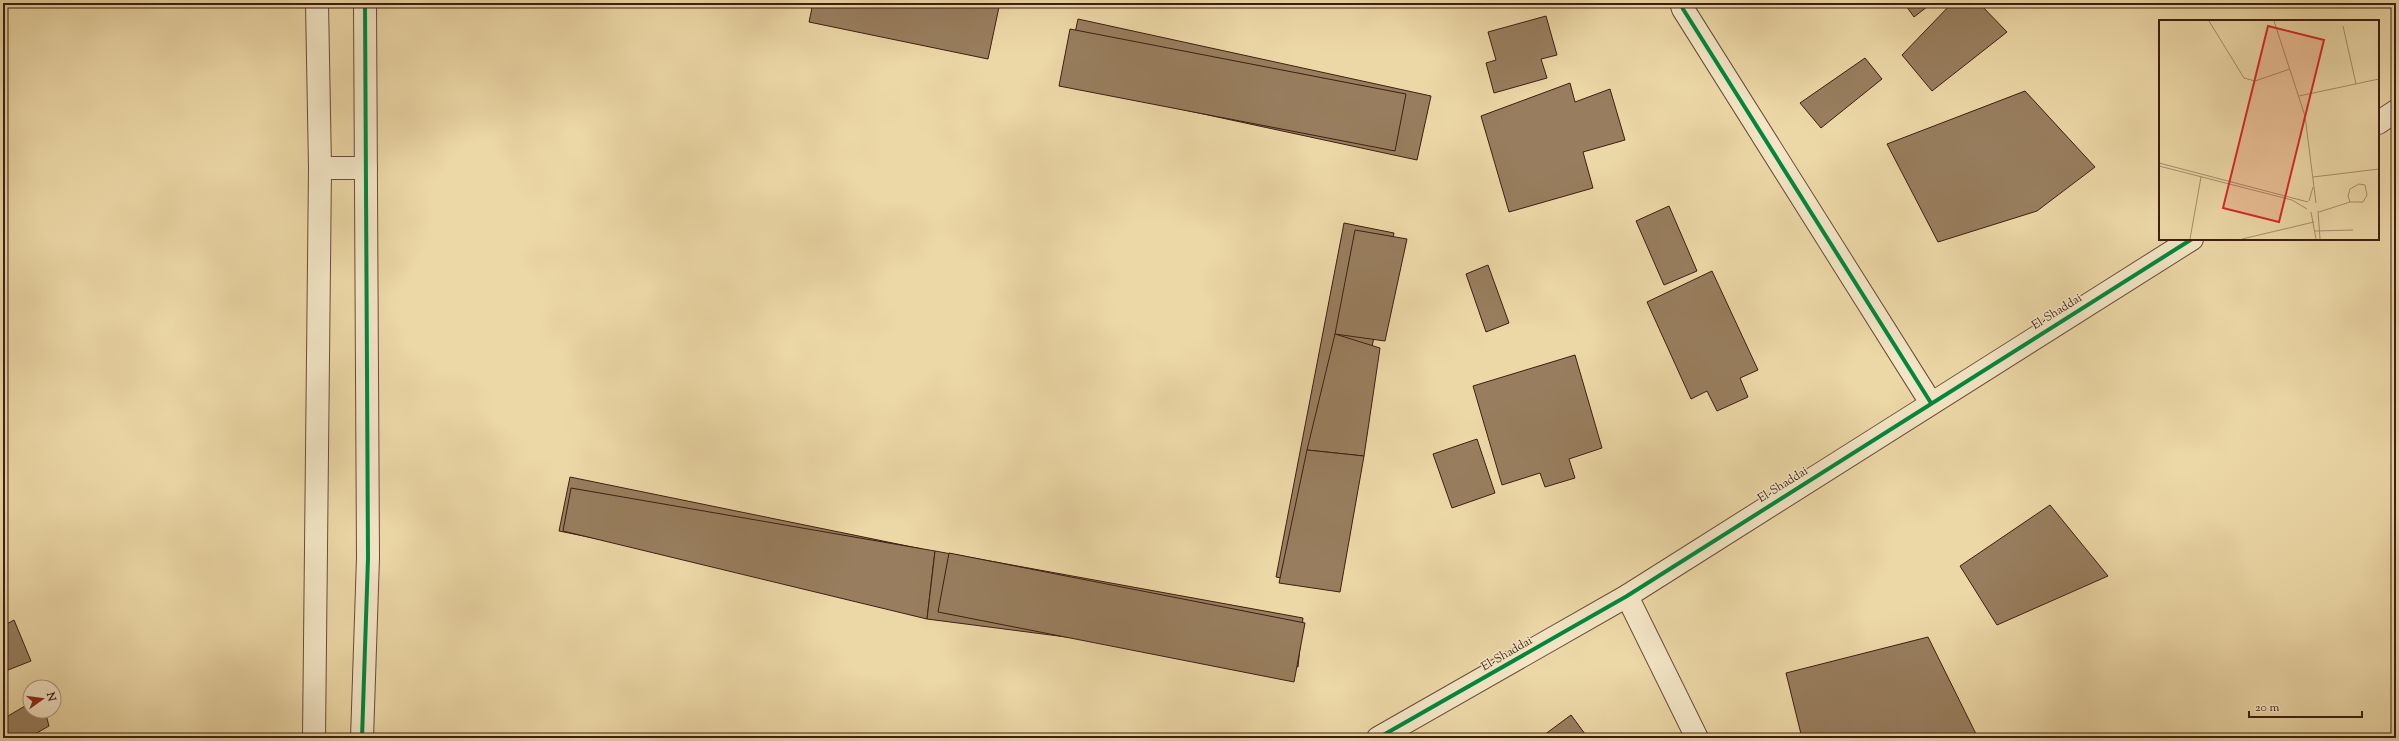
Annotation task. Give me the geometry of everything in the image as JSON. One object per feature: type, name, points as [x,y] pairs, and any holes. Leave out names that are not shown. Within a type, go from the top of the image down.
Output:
[{"type":"street","points":[[314,738],[320,168],[317,3]]},
{"type":"street","points":[[362,738],[368,558],[365,3]]},
{"type":"street","points":[[1681,3],[1931,403]]},
{"type":"street","points":[[2379,122],[2396,111]]},
{"type":"street","points":[[320,168],[366,168]]},
{"type":"street","name":"El-Shaddai","points":[[1378,738],[1627,596],[2190,240]]},
{"type":"street","points":[[1627,596],[1697,738]]},
{"type":"building","points":[[813,3],[981,3],[999,7],[988,59],[809,22]]},
{"type":"building","points":[[1904,3],[1932,3],[1914,17]]},
{"type":"building","points":[[1952,3],[1979,3],[2007,32],[1932,91],[1902,55]]},
{"type":"building","points":[[1546,16],[1557,55],[1541,59],[1547,78],[1494,93],[1486,63],[1496,60],[1488,32]]},
{"type":"building","points":[[1078,19],[1431,96],[1417,160],[1064,84]]},
{"type":"building","points":[[1070,29],[1406,94],[1395,151],[1059,86]]},
{"type":"building","points":[[1865,58],[1882,79],[1821,128],[1800,103]]},
{"type":"building","points":[[1570,83],[1575,102],[1610,89],[1625,140],[1583,152],[1593,188],[1509,212],[1481,116]]},
{"type":"building","points":[[2025,91],[2095,167],[2037,211],[1938,242],[1887,144]]},
{"type":"building","points":[[1669,206],[1697,271],[1664,285],[1636,221]]},
{"type":"building","points":[[1344,223],[1394,233],[1326,586],[1276,577]]},
{"type":"building","points":[[1355,230],[1407,239],[1385,341],[1335,334]]},
{"type":"building","points":[[1488,265],[1509,323],[1486,332],[1466,274]]},
{"type":"building","points":[[1712,271],[1758,370],[1740,378],[1748,397],[1717,411],[1707,391],[1691,399],[1647,302]]},
{"type":"building","points":[[1335,334],[1380,348],[1364,456],[1307,450]]},
{"type":"building","points":[[1575,355],[1602,448],[1569,459],[1575,478],[1545,487],[1540,473],[1502,485],[1473,386]]},
{"type":"building","points":[[1477,439],[1495,493],[1452,508],[1433,454]]},
{"type":"building","points":[[1307,450],[1364,456],[1340,592],[1279,583]]},
{"type":"building","points":[[570,477],[922,549],[911,603],[559,531]]},
{"type":"building","points":[[571,488],[935,551],[927,619],[563,531]]},
{"type":"building","points":[[2050,505],[2108,576],[1997,625],[1960,566]]},
{"type":"building","points":[[935,551],[1303,618],[1298,667],[927,619]]},
{"type":"building","points":[[949,553],[1305,623],[1294,682],[938,612]]},
{"type":"building","points":[[14,620],[31,661],[3,672],[3,626]]},
{"type":"building","points":[[1928,637],[1978,738],[1802,738],[1786,673]]},
{"type":"building","points":[[22,708],[22,719],[47,719],[49,726],[28,738],[3,738],[3,719]]},
{"type":"building","points":[[1571,715],[1588,738],[1540,738]]},
{"type":"cycle path","points":[[362,738],[368,558],[365,3]]},
{"type":"cycle path","points":[[1681,3],[1683,9],[1931,403]]},
{"type":"cycle path","points":[[1378,738],[1627,596],[2190,240]]}]
